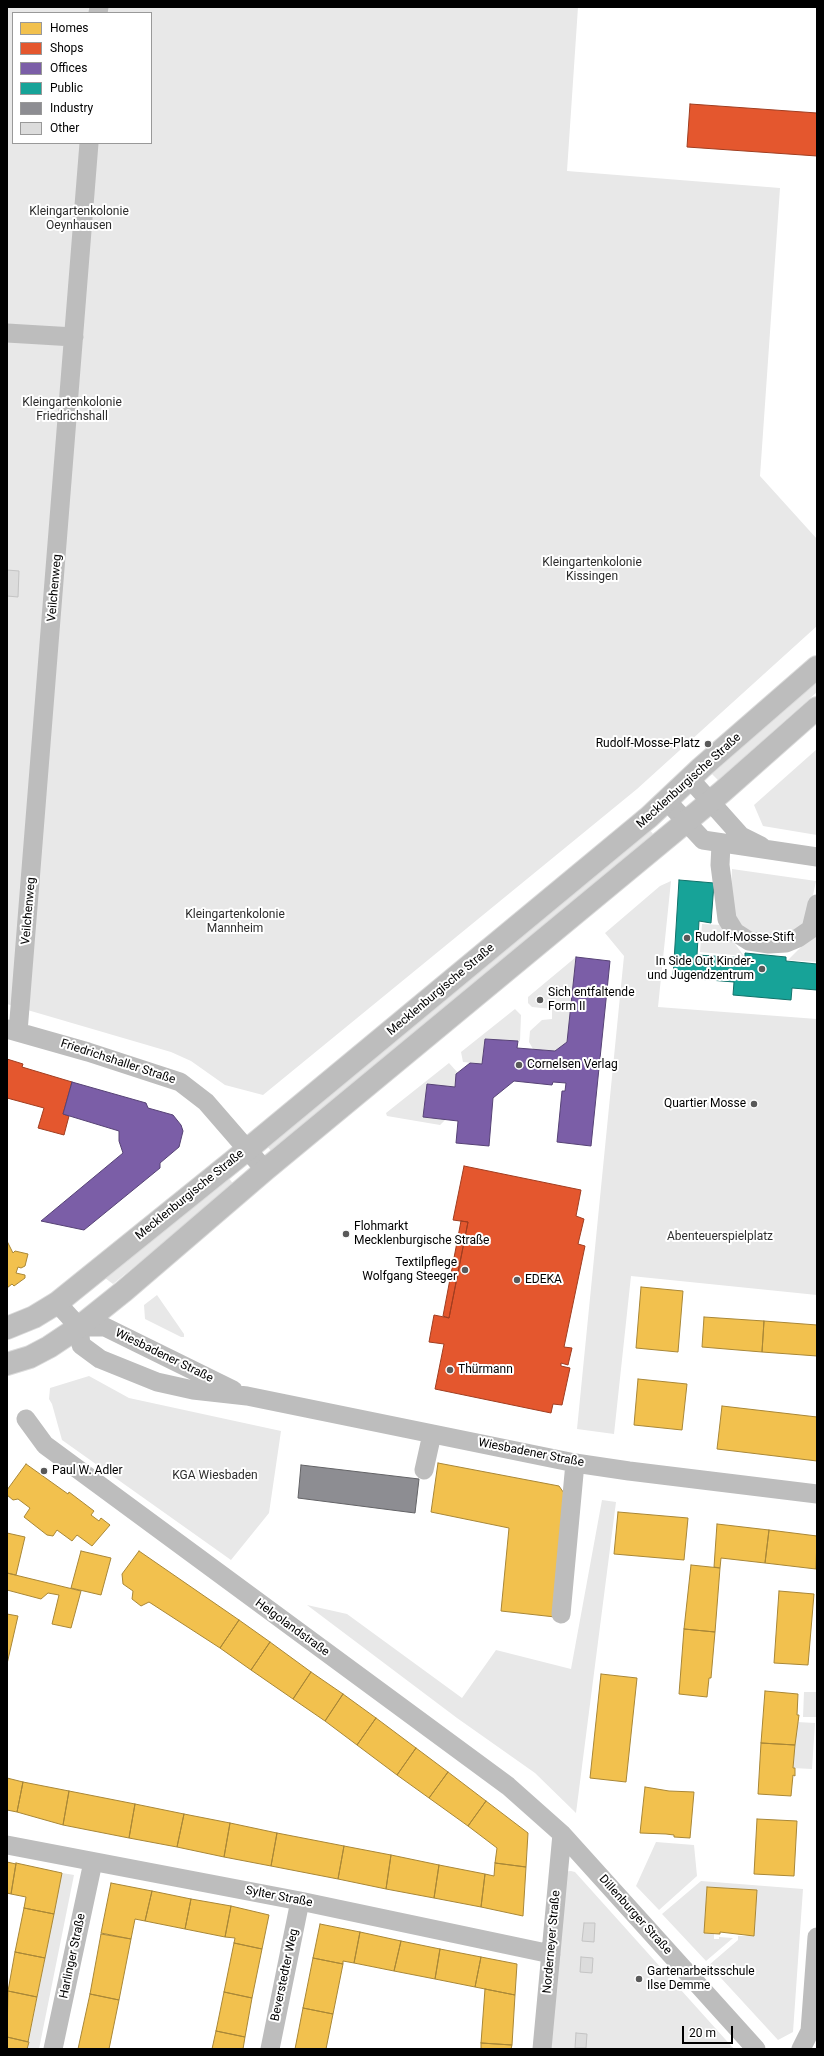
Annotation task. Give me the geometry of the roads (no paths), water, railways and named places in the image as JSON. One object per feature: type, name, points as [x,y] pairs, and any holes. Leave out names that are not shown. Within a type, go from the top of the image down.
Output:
[{"type":"main road","name":"Mecklenburgische Straße","points":[[7,1328],[34,1317],[57,1303],[248,1149],[609,851],[817,667]]},
{"type":"main road","points":[[7,1364],[39,1352],[79,1328],[265,1170],[709,802],[817,708]]},
{"type":"street","name":"Veilchenweg","points":[[13,1030],[74,337],[89,144]]},
{"type":"street","points":[[7,333],[74,337]]},
{"type":"street","points":[[690,779],[741,836],[767,850]]},
{"type":"street","points":[[667,801],[703,840],[721,844],[817,857]]},
{"type":"street","points":[[721,844],[720,865],[727,919],[735,932],[749,941],[770,944],[786,943],[798,938],[811,929],[817,904]]},
{"type":"street","name":"Friedrichshaller Straße","points":[[13,1030],[88,1052],[180,1082],[206,1102],[265,1170]]},
{"type":"street","name":"Wiesbadener Straße","points":[[57,1303],[79,1328],[81,1345],[100,1359],[157,1382],[193,1390],[247,1396],[575,1463],[629,1472],[817,1494]]},
{"type":"street","name":"Wiesbadener Straße","points":[[79,1328],[104,1327],[247,1396]]},
{"type":"street","name":"Helgolandstraße","points":[[26,1419],[45,1445],[508,1786],[562,1834]]},
{"type":"street","points":[[424,1470],[432,1434]]},
{"type":"street","points":[[561,1614],[575,1463]]},
{"type":"street","name":"Norderneyer Straße","points":[[542,2049],[562,1834]]},
{"type":"street","name":"Dillenburger Straße","points":[[562,1834],[756,2049]]},
{"type":"street","name":"Sylter Straße","points":[[7,1845],[300,1901],[551,1954]]},
{"type":"street","name":"Harlinger Straße","points":[[53,2049],[93,1862]]},
{"type":"street","name":"Beverstedter Weg","points":[[270,2049],[300,1901]]},
{"type":"street","points":[[802,2049],[810,2031],[817,1937]]},
{"type":"place","name":"Rudolf-Mosse-Platz","points":[[708,744]]},
{"type":"place","name":"Rudolf-Mosse-Stift","points":[[687,938]]},
{"type":"place","name":"In Side Out Kinder- und Jugendzentrum","points":[[762,969]]},
{"type":"place","name":"Sich entfaltende Form II","points":[[540,1000]]},
{"type":"place","name":"Cornelsen Verlag","points":[[519,1065]]},
{"type":"place","name":"Quartier Mosse","points":[[754,1104]]},
{"type":"place","name":"Flohmarkt Mecklenburgische Straße","points":[[346,1234]]},
{"type":"place","name":"Textilpflege Wolfgang Steeger","points":[[465,1270]]},
{"type":"place","name":"EDEKA","points":[[517,1280]]},
{"type":"place","name":"Thürmann","points":[[450,1370]]},
{"type":"place","name":"Paul W. Adler","points":[[44,1471]]},
{"type":"place","name":"Gartenarbeitsschule Ilse Demme","points":[[639,1979]]},
{"type":"park label","name":"Kleingartenkolonie Oeynhausen","points":[[79,219]]},
{"type":"park label","name":"Kleingartenkolonie Friedrichshall","points":[[72,410]]},
{"type":"park label","name":"Kleingartenkolonie Kissingen","points":[[592,570]]},
{"type":"park label","name":"Kleingartenkolonie Mannheim","points":[[235,922]]},
{"type":"park label","name":"Abenteuerspielplatz","points":[[720,1237]]},
{"type":"park label","name":"KGA Wiesbaden","points":[[215,1476]]}]
